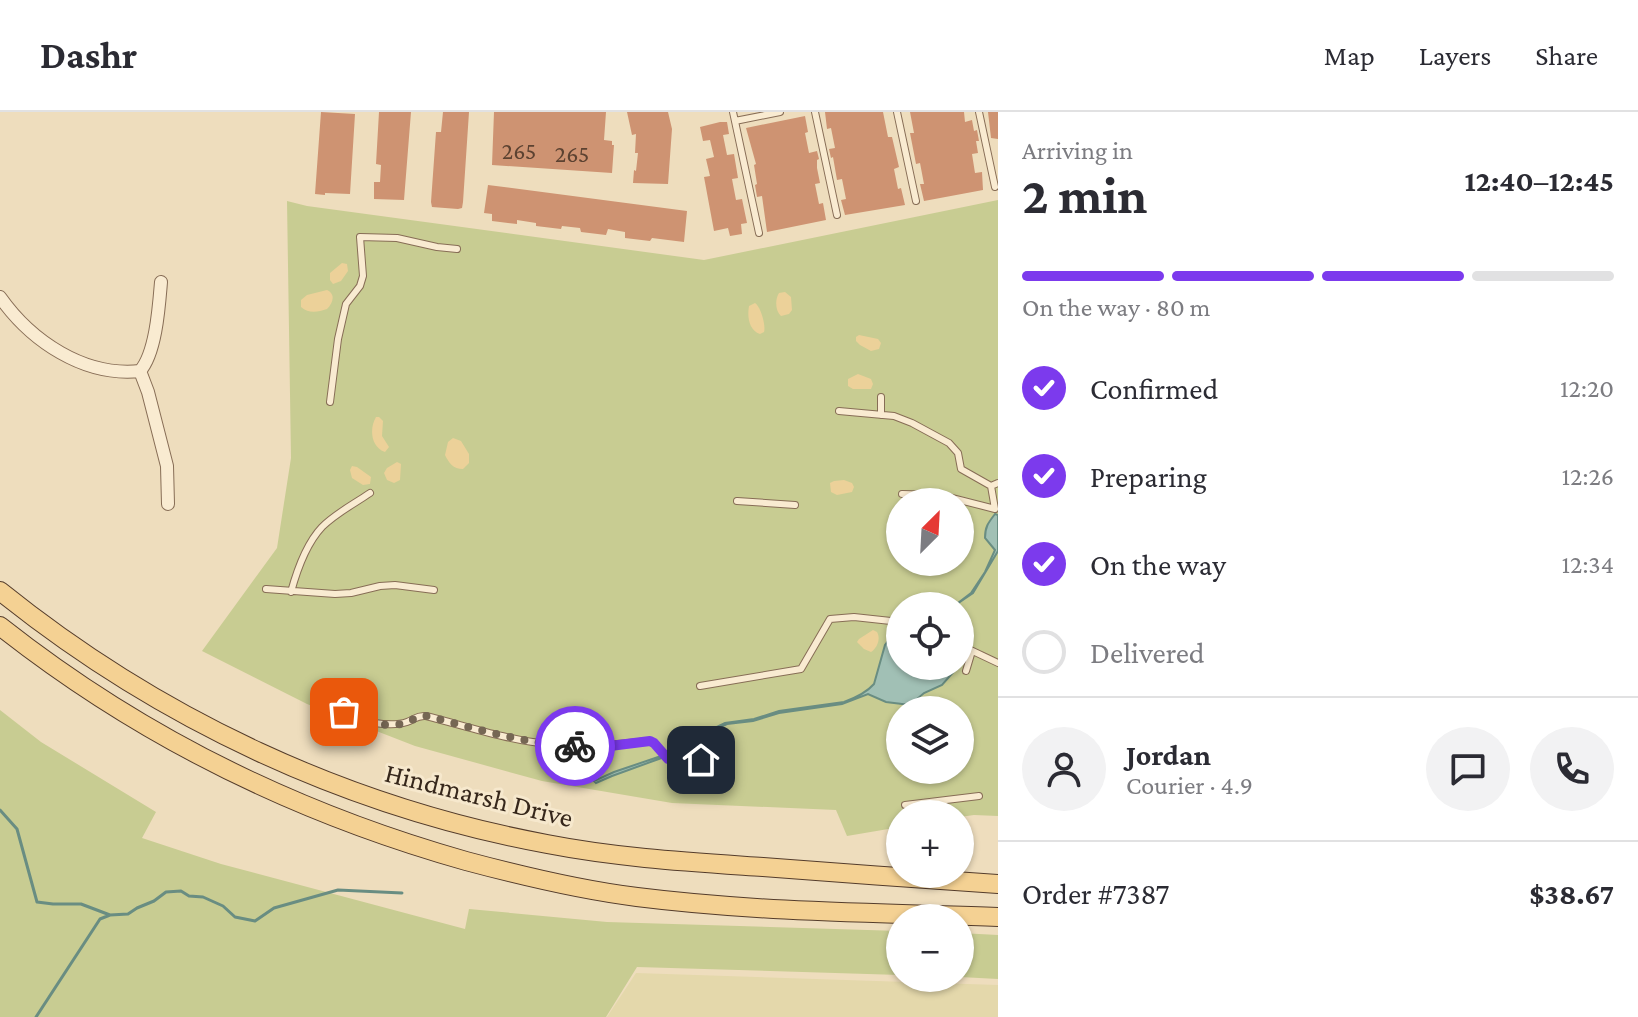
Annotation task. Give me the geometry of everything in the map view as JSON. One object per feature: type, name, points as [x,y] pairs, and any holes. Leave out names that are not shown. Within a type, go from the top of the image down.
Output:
[{"type":"main road","name":"Hindmarsh Drive","points":[[0,591],[111,671],[207,727],[339,787],[441,820],[605,854],[998,884]]},
{"type":"main road","points":[[0,626],[94,695],[225,770],[352,824],[436,852],[528,877],[633,897],[718,905],[998,917]]},
{"type":"street","points":[[140,371],[147,361],[158,317],[161,282]]},
{"type":"street","points":[[0,297],[21,324],[59,353],[108,370],[140,371]]},
{"type":"street","points":[[140,371],[164,451],[168,504]]},
{"type":"lane","points":[[733,112],[759,233]]},
{"type":"lane","points":[[735,121],[780,112]]},
{"type":"lane","points":[[815,112],[837,215]]},
{"type":"lane","points":[[897,112],[916,201]]},
{"type":"lane","points":[[979,112],[995,187]]},
{"type":"lane","points":[[330,402],[346,304],[360,286],[363,276],[360,237],[397,238],[457,249]]},
{"type":"lane","points":[[881,397],[881,415]]},
{"type":"lane","points":[[839,411],[900,417],[949,443],[958,453],[961,469],[995,484],[995,509],[974,503]]},
{"type":"lane","points":[[291,592],[306,551],[321,528],[370,493]]},
{"type":"lane","points":[[737,501],[795,505]]},
{"type":"lane","points":[[266,589],[335,594],[395,585],[434,590]]},
{"type":"lane","points":[[700,686],[801,669],[830,619],[854,617],[886,620]]},
{"type":"lane","points":[[974,652],[998,663]]},
{"type":"lane","points":[[338,693],[344,712],[378,723],[390,725],[426,716],[544,744],[604,746],[650,741],[668,759],[701,760]]},
{"type":"lane","points":[[946,800],[979,796]]},
{"type":"shaded area","points":[[636,973],[886,981],[886,992],[974,992],[974,984],[998,985],[998,1017],[607,1017]]},
{"type":"green space","points":[[998,200],[998,816],[974,815],[974,800],[886,800],[886,829],[847,836],[836,810],[672,803],[542,781],[415,746],[307,704],[202,651],[277,548],[291,458],[287,201],[704,260]]},
{"type":"green space","points":[[0,710],[41,742],[156,812],[142,838],[221,864],[465,929],[469,909],[607,922],[886,931],[886,975],[637,967],[606,1017],[0,1017]]},
{"type":"green space","points":[[974,934],[998,935],[998,979],[974,978]]},
{"type":"sand","points":[[342,263],[347,264],[348,271],[341,281],[333,284],[330,273]]},
{"type":"sand","points":[[327,290],[333,299],[327,309],[310,312],[301,307],[301,300],[307,295]]},
{"type":"sand","points":[[785,292],[791,297],[792,310],[781,316],[777,298],[779,293]]},
{"type":"sand","points":[[755,303],[764,321],[764,332],[760,334],[753,329],[749,319],[749,306]]},
{"type":"sand","points":[[859,335],[878,339],[881,343],[879,349],[871,351],[860,345],[856,341]]},
{"type":"sand","points":[[858,374],[871,379],[871,389],[848,386],[848,379]]},
{"type":"sand","points":[[376,417],[383,421],[382,436],[389,447],[385,452],[380,450],[373,437],[372,427]]},
{"type":"sand","points":[[453,438],[461,441],[469,454],[469,463],[463,469],[452,465],[445,455],[448,442]]},
{"type":"sand","points":[[397,462],[401,464],[400,480],[394,483],[387,480],[384,473]]},
{"type":"sand","points":[[352,466],[371,477],[370,484],[363,485],[352,478]]},
{"type":"sand","points":[[844,480],[852,483],[852,492],[837,495],[831,492],[830,483]]},
{"type":"sand","points":[[873,630],[877,632],[878,640],[871,652],[857,642]]},
{"type":"water","points":[[995,514],[998,515],[998,551],[972,592],[995,550],[985,538],[987,525]]},
{"type":"water","points":[[885,645],[886,680],[946,680],[920,696],[886,696],[886,702],[868,694],[842,704],[727,724],[667,756],[596,783],[594,781],[667,754],[675,747],[725,723],[779,711],[844,702],[856,697],[874,684]]},
{"type":"building","points":[[321,112],[355,114],[350,194],[315,194]]},
{"type":"building","points":[[379,112],[411,112],[404,200],[374,199],[374,182],[380,182],[381,165],[376,164]]},
{"type":"building","points":[[443,112],[469,112],[463,202],[462,208],[458,209],[432,207],[431,202],[436,132],[441,132]]},
{"type":"building","points":[[494,112],[606,112],[604,140],[612,141],[614,145],[612,173],[492,165]]},
{"type":"building","points":[[627,112],[668,112],[672,129],[668,184],[633,183],[638,153],[635,153],[636,134],[632,135]]},
{"type":"building","points":[[825,112],[883,112],[899,167],[894,169],[898,189],[901,188],[905,205],[845,215],[841,200],[846,199],[842,179],[837,180],[831,158],[829,149],[835,148],[831,128],[827,129]]},
{"type":"building","points":[[910,112],[964,112],[965,122],[972,120],[979,141],[976,141],[978,153],[972,154],[975,173],[982,172],[983,190],[924,201],[920,163],[916,164],[910,133],[914,133]]},
{"type":"building","points":[[988,112],[998,112],[998,139],[991,138]]},
{"type":"building","points":[[805,116],[809,153],[817,151],[819,159],[820,183],[815,184],[826,220],[767,232],[762,196],[757,197],[756,164],[746,128]]},
{"type":"building","points":[[727,122],[729,134],[723,135],[727,155],[734,154],[738,178],[732,179],[736,200],[742,199],[747,223],[741,224],[742,234],[730,236],[728,228],[714,231],[704,177],[710,176],[706,159],[714,157],[710,140],[703,141],[700,127]]},
{"type":"building","points":[[488,185],[687,211],[684,242],[625,238],[625,232],[608,229],[606,235],[581,232],[580,228],[536,226],[536,223],[517,220],[517,224],[492,221],[492,214],[484,213]]},
{"type":"waterway","points":[[0,810],[17,829],[37,902],[81,904],[110,915],[128,914],[166,892],[181,891],[223,906],[235,917],[255,921],[274,908],[338,890],[402,893]]},
{"type":"waterway","points":[[36,1017],[100,919],[110,915]]},
{"type":"way so far","points":[[344,712],[390,725],[426,716],[544,744],[575,746]]},
{"type":"route","points":[[575,746],[650,741],[668,759],[701,760]]}]
